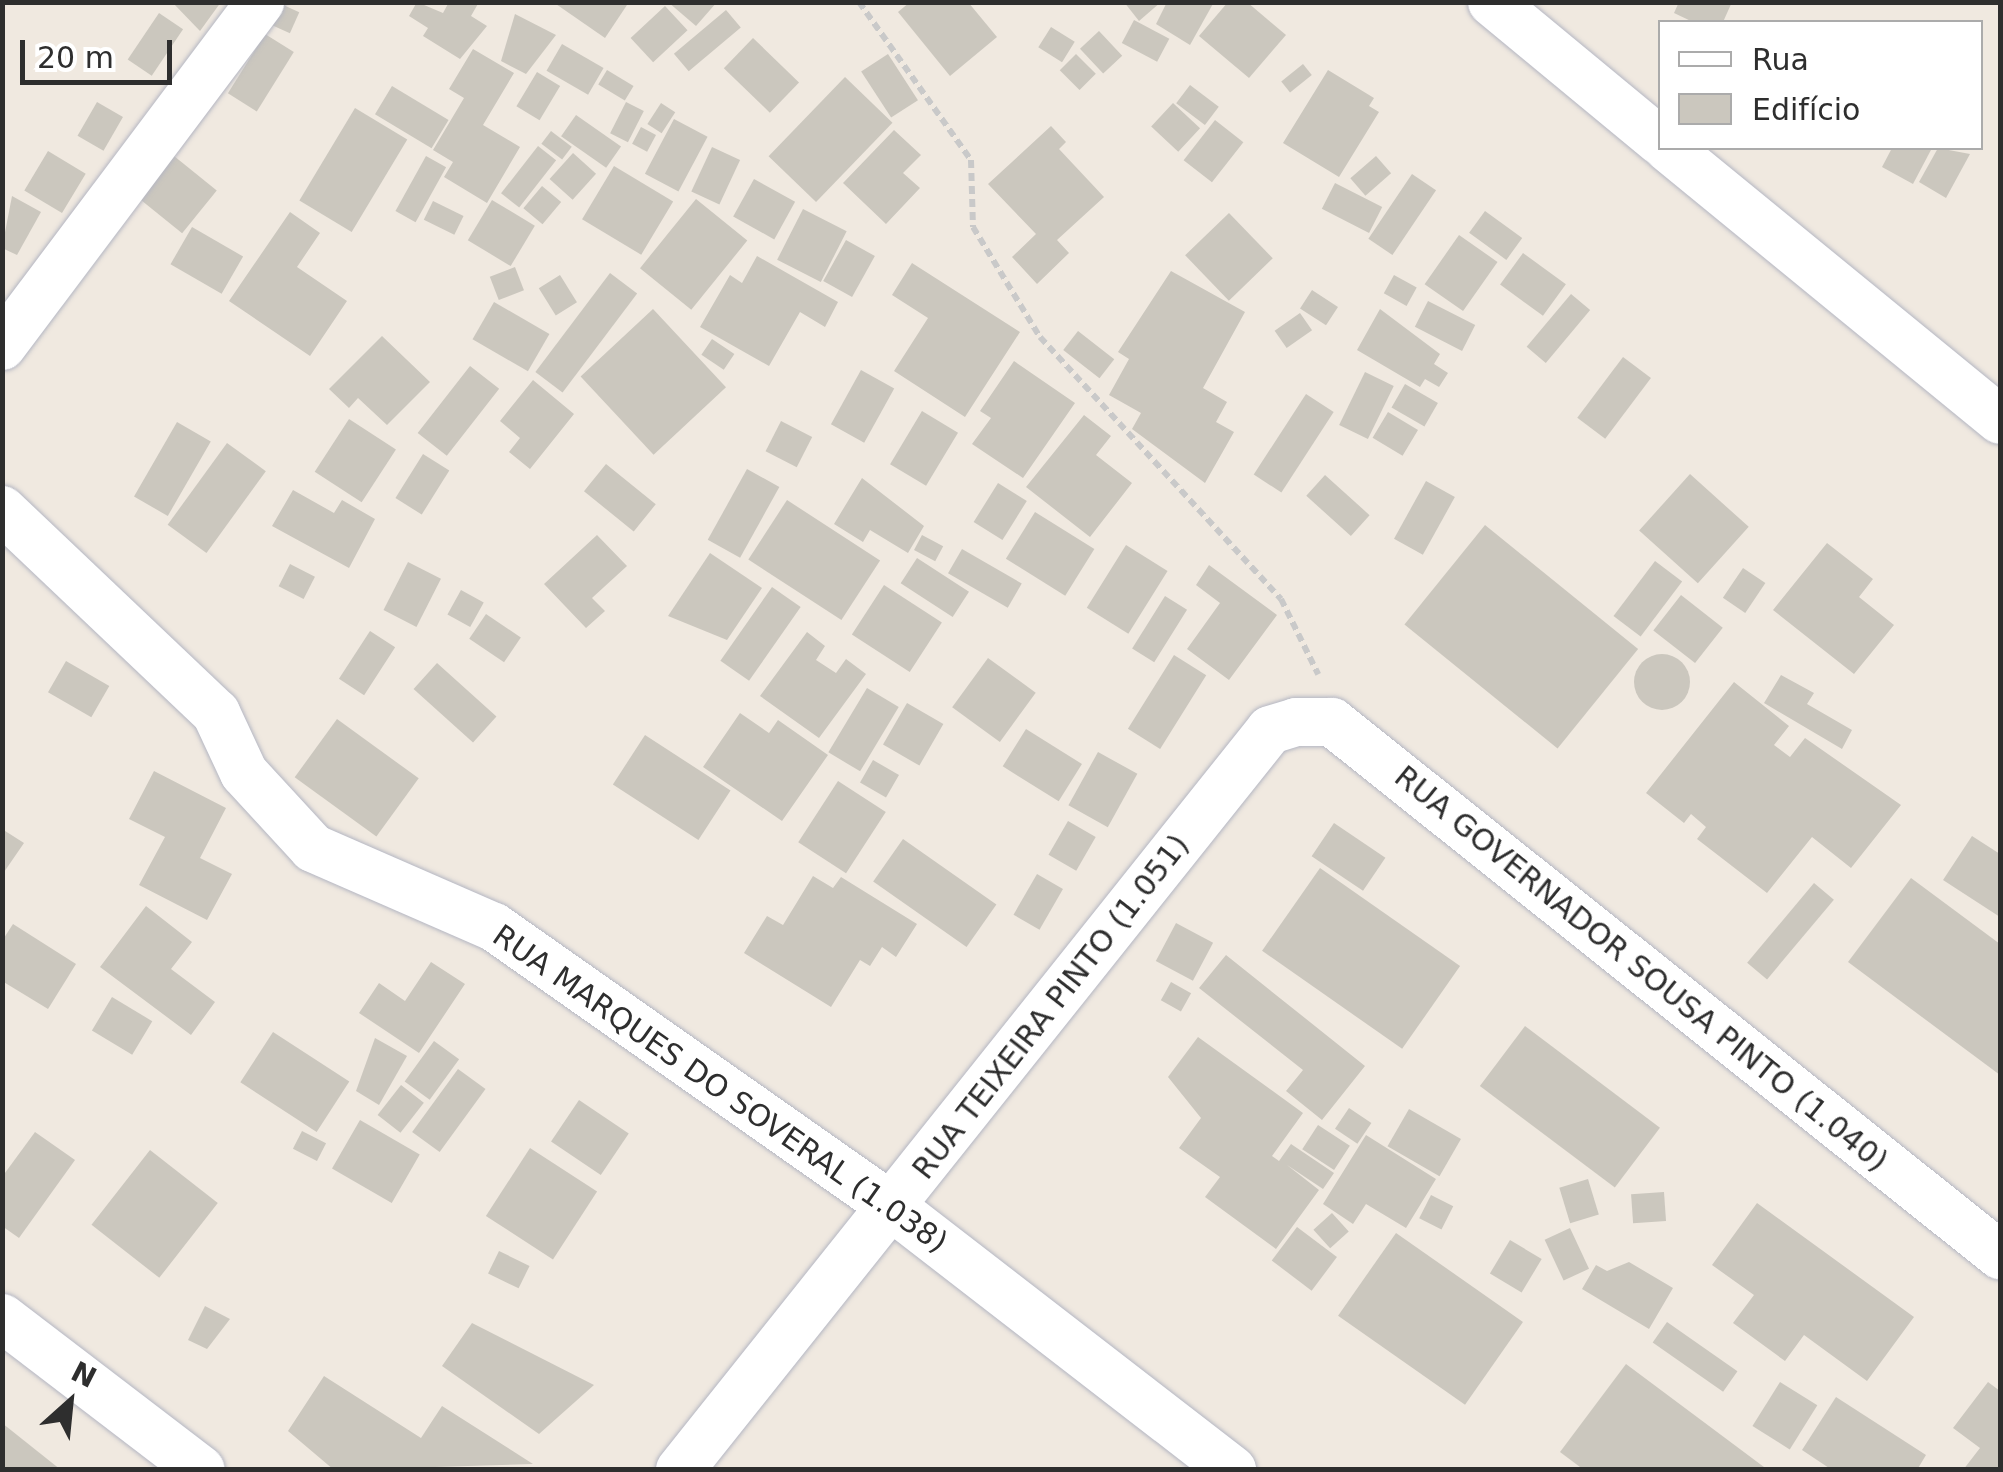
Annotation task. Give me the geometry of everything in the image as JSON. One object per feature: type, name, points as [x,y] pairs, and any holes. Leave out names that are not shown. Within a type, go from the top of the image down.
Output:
[{"type":"street","points":[[2,346],[260,2]]},
{"type":"street","points":[[1492,2],[1658,139]]},
{"type":"street","points":[[1670,150],[2000,420]]},
{"type":"street","name":"RUA MARQUES DO SOVERAL (1.038)","points":[[2,510],[216,713],[244,773],[313,848],[494,926],[892,1206],[1232,1470]]},
{"type":"street","name":"RUA TEIXEIRA PINTO (1.051)","points":[[680,1470],[1270,730],[1332,722]]},
{"type":"street","name":"RUA GOVERNADOR SOUSA PINTO (1.040)","points":[[1332,722],[2000,1255]]},
{"type":"street","points":[[2,1318],[201,1470]]},
{"type":"path","points":[[860,2],[971,160],[973,227],[1040,337],[1281,599],[1313,655],[1332,722]]},
{"type":"building","points":[[172,2],[221,2],[200,31]]},
{"type":"building","points":[[417,2],[443,13],[449,2],[479,2],[471,16],[487,26],[460,59],[423,36],[428,28],[409,16]]},
{"type":"building","points":[[553,2],[629,2],[605,38]]},
{"type":"building","points":[[668,2],[717,2],[696,26]]},
{"type":"building","points":[[910,2],[968,2],[997,37],[950,76],[898,12]]},
{"type":"building","points":[[1124,2],[1161,2],[1139,21]]},
{"type":"building","points":[[1167,2],[1214,2],[1190,45],[1156,24]]},
{"type":"building","points":[[1228,2],[1247,2],[1286,35],[1249,78],[1199,36]]},
{"type":"building","points":[[1679,2],[1732,2],[1724,20],[1689,20],[1674,13]]},
{"type":"building","points":[[281,4],[299,12],[290,33],[272,25]]},
{"type":"building","points":[[665,6],[688,30],[653,62],[631,38]]},
{"type":"building","points":[[726,10],[741,28],[689,71],[674,54]]},
{"type":"building","points":[[159,13],[183,29],[152,76],[128,59]]},
{"type":"building","points":[[515,14],[556,35],[526,74],[501,61]]},
{"type":"building","points":[[1134,20],[1169,39],[1157,62],[1122,43]]},
{"type":"building","points":[[1051,27],[1075,42],[1062,62],[1038,47]]},
{"type":"building","points":[[1099,31],[1122,56],[1103,74],[1080,49]]},
{"type":"building","points":[[265,34],[294,52],[257,111],[228,93]]},
{"type":"building","points":[[753,38],[799,82],[770,113],[724,68]]},
{"type":"building","points":[[562,44],[604,68],[588,95],[546,71]]},
{"type":"building","points":[[473,49],[514,73],[483,125],[520,147],[487,203],[444,177],[453,162],[433,150],[464,98],[449,89]]},
{"type":"building","points":[[888,54],[918,100],[891,118],[861,71]]},
{"type":"building","points":[[1076,54],[1096,74],[1080,90],[1060,70]]},
{"type":"building","points":[[1303,64],[1312,75],[1290,93],[1281,82]]},
{"type":"building","points":[[607,70],[634,86],[625,101],[598,85]]},
{"type":"building","points":[[1328,70],[1374,98],[1369,106],[1379,112],[1339,177],[1283,143]]},
{"type":"building","points":[[537,72],[560,86],[540,120],[516,106]]},
{"type":"building","points":[[845,77],[892,123],[816,202],[769,156]]},
{"type":"building","points":[[1190,85],[1219,107],[1205,125],[1176,103]]},
{"type":"building","points":[[392,86],[449,120],[432,148],[375,114]]},
{"type":"building","points":[[97,102],[123,117],[103,151],[78,136]]},
{"type":"building","points":[[626,102],[644,111],[628,142],[610,133]]},
{"type":"building","points":[[661,103],[675,112],[662,133],[647,124]]},
{"type":"building","points":[[1173,103],[1200,128],[1178,152],[1151,126]]},
{"type":"building","points":[[355,108],[407,139],[352,232],[299,201]]},
{"type":"building","points":[[576,115],[621,147],[606,168],[561,136]]},
{"type":"building","points":[[674,119],[708,137],[678,192],[645,174]]},
{"type":"building","points":[[1215,120],[1243,142],[1212,182],[1184,160]]},
{"type":"building","points":[[1051,126],[1066,142],[1059,149],[1104,197],[1057,240],[1069,253],[1037,284],[1012,257],[1036,234],[988,184]]},
{"type":"building","points":[[641,127],[656,135],[647,152],[632,144]]},
{"type":"building","points":[[894,130],[921,155],[903,173],[920,188],[886,224],[843,183]]},
{"type":"building","points":[[551,131],[572,147],[562,159],[541,144]]},
{"type":"building","points":[[538,146],[556,160],[519,207],[501,193]]},
{"type":"building","points":[[712,147],[740,160],[719,205],[691,191]]},
{"type":"building","points":[[1891,150],[1931,150],[1913,184],[1882,167]]},
{"type":"building","points":[[1937,150],[1970,154],[1946,198],[1919,182]]},
{"type":"building","points":[[48,151],[86,174],[62,213],[24,190]]},
{"type":"building","points":[[573,153],[596,174],[573,200],[550,179]]},
{"type":"building","points":[[174,156],[217,191],[182,233],[139,199]]},
{"type":"building","points":[[426,156],[446,167],[416,222],[395,211]]},
{"type":"building","points":[[1376,156],[1391,173],[1365,196],[1350,178]]},
{"type":"building","points":[[614,166],[673,202],[641,255],[582,219]]},
{"type":"building","points":[[1412,174],[1436,190],[1392,255],[1368,239]]},
{"type":"building","points":[[754,179],[795,202],[774,239],[733,217]]},
{"type":"building","points":[[1335,183],[1382,207],[1369,233],[1322,209]]},
{"type":"building","points":[[542,186],[561,202],[543,224],[523,208]]},
{"type":"building","points":[[12,196],[41,212],[17,255],[2,248]]},
{"type":"building","points":[[696,199],[747,241],[691,310],[640,268]]},
{"type":"building","points":[[492,200],[535,226],[511,266],[468,240]]},
{"type":"building","points":[[433,201],[464,216],[454,235],[424,220]]},
{"type":"building","points":[[803,209],[847,231],[821,282],[777,260]]},
{"type":"building","points":[[1485,211],[1522,238],[1506,260],[1469,233]]},
{"type":"building","points":[[290,212],[320,233],[297,267],[347,301],[310,356],[229,301]]},
{"type":"building","points":[[1229,213],[1273,258],[1229,301],[1185,255]]},
{"type":"building","points":[[192,227],[243,256],[222,294],[171,264]]},
{"type":"building","points":[[1459,235],[1498,262],[1463,311],[1425,284]]},
{"type":"building","points":[[846,240],[875,256],[852,297],[823,281]]},
{"type":"building","points":[[1523,253],[1566,284],[1543,316],[1500,285]]},
{"type":"building","points":[[757,256],[838,302],[825,327],[800,312],[769,366],[700,327],[730,275],[742,283]]},
{"type":"building","points":[[912,263],[1020,332],[965,417],[894,371],[928,318],[892,295]]},
{"type":"building","points":[[515,267],[524,290],[499,300],[490,277]]},
{"type":"building","points":[[1171,271],[1245,312],[1203,388],[1227,402],[1216,422],[1234,432],[1205,483],[1132,429],[1141,413],[1109,395],[1129,359],[1118,352]]},
{"type":"building","points":[[610,273],[637,293],[563,392],[535,372]]},
{"type":"building","points":[[560,275],[577,302],[556,315],[539,288]]},
{"type":"building","points":[[1394,275],[1417,288],[1407,306],[1384,293]]},
{"type":"building","points":[[1312,290],[1338,307],[1326,325],[1300,308]]},
{"type":"building","points":[[1571,294],[1590,310],[1546,363],[1527,347]]},
{"type":"building","points":[[1428,301],[1475,325],[1462,351],[1415,327]]},
{"type":"building","points":[[494,302],[549,334],[528,371],[472,339]]},
{"type":"building","points":[[653,309],[726,387],[654,455],[581,377]]},
{"type":"building","points":[[1380,309],[1440,354],[1434,364],[1448,373],[1439,387],[1425,379],[1420,387],[1357,350]]},
{"type":"building","points":[[1300,313],[1312,330],[1287,348],[1275,331]]},
{"type":"building","points":[[1078,331],[1114,359],[1099,378],[1063,350]]},
{"type":"building","points":[[382,336],[430,382],[387,425],[358,398],[349,408],[329,389]]},
{"type":"building","points":[[712,339],[734,354],[724,370],[701,355]]},
{"type":"building","points":[[1623,357],[1651,378],[1605,439],[1577,418]]},
{"type":"building","points":[[1014,361],[1075,403],[1023,478],[972,444],[991,418],[980,411]]},
{"type":"building","points":[[470,366],[499,389],[447,456],[418,433]]},
{"type":"building","points":[[861,370],[894,388],[864,443],[831,424]]},
{"type":"building","points":[[1365,372],[1394,386],[1368,439],[1339,425]]},
{"type":"building","points":[[533,380],[574,414],[530,469],[509,452],[520,438],[500,421]]},
{"type":"building","points":[[1405,384],[1438,403],[1424,426],[1392,407]]},
{"type":"building","points":[[1306,394],[1334,412],[1281,492],[1254,475]]},
{"type":"building","points":[[922,411],[958,433],[926,486],[890,464]]},
{"type":"building","points":[[1388,412],[1418,430],[1403,456],[1373,438]]},
{"type":"building","points":[[1084,415],[1111,436],[1096,455],[1132,483],[1090,537],[1026,487]]},
{"type":"building","points":[[349,419],[396,449],[362,502],[315,472]]},
{"type":"building","points":[[781,421],[812,437],[797,467],[766,451]]},
{"type":"building","points":[[177,422],[211,442],[168,516],[134,496]]},
{"type":"building","points":[[227,443],[266,471],[206,553],[168,525]]},
{"type":"building","points":[[423,454],[449,470],[422,515],[395,498]]},
{"type":"building","points":[[606,464],[656,504],[634,531],[584,491]]},
{"type":"building","points":[[747,469],[779,487],[740,558],[708,540]]},
{"type":"building","points":[[1690,474],[1749,527],[1698,583],[1639,530]]},
{"type":"building","points":[[1325,475],[1370,515],[1351,536],[1306,496]]},
{"type":"building","points":[[862,478],[924,526],[908,553],[870,530],[863,542],[834,524]]},
{"type":"building","points":[[1426,481],[1455,497],[1423,555],[1394,539]]},
{"type":"building","points":[[998,483],[1027,501],[1002,540],[974,522]]},
{"type":"building","points":[[293,490],[334,513],[342,500],[375,519],[349,568],[272,526]]},
{"type":"building","points":[[787,500],[880,560],[841,620],[748,560]]},
{"type":"building","points":[[1035,512],[1094,549],[1065,596],[1006,559]]},
{"type":"building","points":[[1485,525],[1638,649],[1558,748],[1404,624]]},
{"type":"building","points":[[597,535],[627,566],[592,598],[605,611],[586,628],[544,584]]},
{"type":"building","points":[[922,535],[943,546],[935,561],[914,550]]},
{"type":"building","points":[[1827,543],[1873,579],[1859,597],[1894,625],[1854,674],[1773,610]]},
{"type":"building","points":[[1126,545],[1168,571],[1128,634],[1087,608]]},
{"type":"building","points":[[962,549],[1022,584],[1008,608],[948,573]]},
{"type":"building","points":[[710,553],[762,588],[727,640],[668,616]]},
{"type":"building","points":[[917,558],[969,592],[953,617],[901,583]]},
{"type":"building","points":[[1655,561],[1682,581],[1641,637],[1613,616]]},
{"type":"building","points":[[408,562],[441,579],[416,627],[383,610]]},
{"type":"building","points":[[290,564],[315,577],[304,599],[279,586]]},
{"type":"building","points":[[1209,565],[1277,615],[1229,680],[1187,649],[1220,603],[1196,585]]},
{"type":"building","points":[[1743,568],[1765,583],[1745,613],[1723,598]]},
{"type":"building","points":[[884,585],[942,623],[910,672],[852,634]]},
{"type":"building","points":[[772,587],[801,607],[749,681],[720,661]]},
{"type":"building","points":[[461,590],[484,603],[470,627],[447,614]]},
{"type":"building","points":[[1681,595],[1723,628],[1695,663],[1653,630]]},
{"type":"building","points":[[1165,596],[1187,610],[1154,662],[1132,649]]},
{"type":"building","points":[[486,614],[521,637],[504,662],[469,639]]},
{"type":"building","points":[[370,631],[395,647],[364,695],[339,679]]},
{"type":"building","points":[[807,632],[825,646],[816,660],[836,673],[846,659],[866,674],[819,738],[760,696]]},
{"type":"building","points":[[1662,654],[1682,662],[1690,682],[1682,702],[1662,710],[1642,702],[1634,682],[1642,662]]},
{"type":"building","points":[[1174,655],[1206,675],[1160,749],[1128,729]]},
{"type":"building","points":[[988,658],[1036,693],[1000,742],[952,707]]},
{"type":"building","points":[[66,661],[109,686],[91,717],[48,692]]},
{"type":"building","points":[[437,663],[496,717],[473,743],[414,689]]},
{"type":"building","points":[[1781,675],[1814,693],[1807,704],[1852,730],[1842,749],[1764,703]]},
{"type":"building","points":[[1734,682],[1789,726],[1774,745],[1790,757],[1805,738],[1901,805],[1851,868],[1812,837],[1767,893],[1697,839],[1706,827],[1691,814],[1684,823],[1646,793]]},
{"type":"building","points":[[867,688],[899,707],[860,771],[828,752]]},
{"type":"building","points":[[907,703],[943,724],[919,766],[883,745]]},
{"type":"building","points":[[740,713],[769,733],[778,720],[828,755],[782,821],[703,767]]},
{"type":"building","points":[[337,719],[419,778],[376,837],[295,777]]},
{"type":"building","points":[[1026,729],[1082,764],[1059,801],[1003,766]]},
{"type":"building","points":[[645,735],[731,791],[698,840],[613,784]]},
{"type":"building","points":[[1098,752],[1137,774],[1108,827],[1068,805]]},
{"type":"building","points":[[873,760],[899,775],[886,798],[860,783]]},
{"type":"building","points":[[154,771],[226,808],[200,858],[232,874],[207,920],[139,885],[165,837],[129,819]]},
{"type":"building","points":[[838,781],[886,812],[846,873],[798,842]]},
{"type":"building","points":[[1068,821],[1096,837],[1076,871],[1048,855]]},
{"type":"building","points":[[1334,823],[1385,858],[1363,891],[1312,856]]},
{"type":"building","points":[[2,829],[24,843],[2,875]]},
{"type":"building","points":[[1972,836],[2000,854],[2000,917],[1943,880]]},
{"type":"building","points":[[903,839],[996,904],[967,947],[873,882]]},
{"type":"building","points":[[1320,868],[1460,966],[1402,1049],[1262,951]]},
{"type":"building","points":[[1037,874],[1063,889],[1039,930],[1014,915]]},
{"type":"building","points":[[813,876],[833,888],[841,877],[917,924],[896,957],[882,947],[870,966],[860,960],[831,1007],[744,953],[767,916],[783,925]]},
{"type":"building","points":[[1911,878],[2000,944],[2000,1075],[1848,962]]},
{"type":"building","points":[[1814,883],[1834,900],[1767,979],[1747,963]]},
{"type":"building","points":[[146,906],[192,942],[171,969],[215,1002],[191,1035],[100,967]]},
{"type":"building","points":[[1176,923],[1213,943],[1193,981],[1156,961]]},
{"type":"building","points":[[13,924],[76,964],[48,1009],[2,981],[2,941]]},
{"type":"building","points":[[1226,955],[1365,1066],[1322,1120],[1286,1091],[1303,1070],[1199,988]]},
{"type":"building","points":[[431,962],[465,984],[419,1053],[359,1013],[379,983],[405,1001]]},
{"type":"building","points":[[1171,982],[1191,993],[1181,1012],[1161,1000]]},
{"type":"building","points":[[112,997],[152,1021],[132,1055],[92,1030]]},
{"type":"building","points":[[1525,1026],[1660,1128],[1615,1188],[1480,1086]]},
{"type":"building","points":[[273,1032],[349,1082],[317,1132],[240,1082]]},
{"type":"building","points":[[1198,1037],[1303,1113],[1272,1156],[1279,1161],[1291,1144],[1334,1173],[1323,1189],[1287,1165],[1319,1190],[1276,1249],[1205,1197],[1220,1177],[1179,1148],[1201,1118],[1168,1077]]},
{"type":"building","points":[[375,1038],[407,1056],[379,1105],[356,1091]]},
{"type":"building","points":[[434,1041],[459,1059],[430,1100],[405,1081]]},
{"type":"building","points":[[458,1069],[486,1089],[440,1152],[412,1132]]},
{"type":"building","points":[[401,1085],[424,1103],[400,1133],[378,1115]]},
{"type":"building","points":[[579,1100],[629,1134],[601,1175],[551,1141]]},
{"type":"building","points":[[1349,1108],[1371,1123],[1357,1144],[1335,1129]]},
{"type":"building","points":[[1409,1109],[1461,1139],[1439,1176],[1388,1146]]},
{"type":"building","points":[[360,1120],[420,1154],[392,1203],[332,1168]]},
{"type":"building","points":[[1318,1125],[1350,1146],[1334,1170],[1302,1149]]},
{"type":"building","points":[[302,1131],[326,1143],[317,1161],[293,1149]]},
{"type":"building","points":[[35,1132],[75,1160],[19,1238],[2,1226],[2,1177]]},
{"type":"building","points":[[1366,1135],[1436,1179],[1406,1228],[1366,1204],[1353,1224],[1323,1204]]},
{"type":"building","points":[[530,1148],[597,1192],[553,1260],[486,1216]]},
{"type":"building","points":[[150,1150],[218,1203],[159,1278],[92,1225]]},
{"type":"building","points":[[1588,1179],[1599,1214],[1570,1223],[1559,1188]]},
{"type":"building","points":[[1664,1192],[1666,1221],[1633,1223],[1631,1194]]},
{"type":"building","points":[[1431,1195],[1453,1206],[1441,1230],[1419,1218]]},
{"type":"building","points":[[1757,1203],[1914,1317],[1867,1381],[1804,1335],[1785,1361],[1733,1323],[1754,1295],[1712,1265]]},
{"type":"building","points":[[1332,1213],[1349,1232],[1330,1248],[1313,1230]]},
{"type":"building","points":[[1297,1227],[1337,1257],[1312,1291],[1272,1261]]},
{"type":"building","points":[[1570,1228],[1589,1269],[1564,1281],[1545,1240]]},
{"type":"building","points":[[1396,1233],[1523,1322],[1465,1405],[1338,1316]]},
{"type":"building","points":[[1510,1240],[1542,1259],[1522,1292],[1490,1273]]},
{"type":"building","points":[[499,1251],[530,1266],[519,1288],[488,1273]]},
{"type":"building","points":[[1629,1262],[1673,1288],[1649,1329],[1582,1289],[1596,1265],[1607,1271]]},
{"type":"building","points":[[205,1306],[230,1319],[207,1349],[188,1340]]},
{"type":"building","points":[[1667,1322],[1737,1371],[1723,1392],[1653,1342]]},
{"type":"building","points":[[472,1323],[594,1385],[539,1434],[442,1366]]},
{"type":"building","points":[[1626,1364],[1768,1470],[1584,1470],[1560,1452]]},
{"type":"building","points":[[324,1376],[421,1438],[442,1406],[533,1464],[334,1470],[288,1431]]},
{"type":"building","points":[[1780,1382],[1817,1405],[1790,1449],[1752,1426]]},
{"type":"building","points":[[1988,1382],[2000,1391],[2000,1470],[1963,1470],[1980,1448],[1953,1428]]},
{"type":"building","points":[[1836,1397],[1926,1455],[1917,1470],[1832,1470],[1802,1450]]},
{"type":"building","points":[[2,1423],[61,1470],[2,1470]]}]
